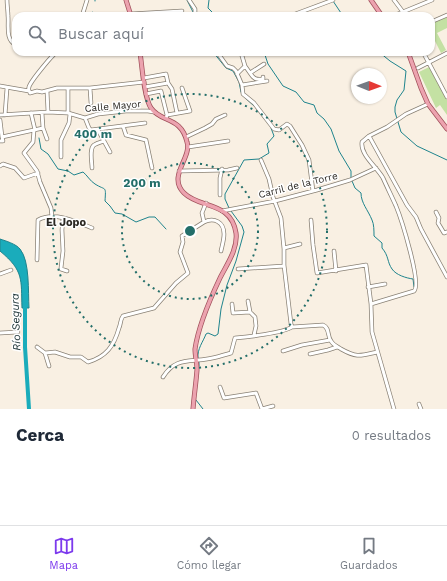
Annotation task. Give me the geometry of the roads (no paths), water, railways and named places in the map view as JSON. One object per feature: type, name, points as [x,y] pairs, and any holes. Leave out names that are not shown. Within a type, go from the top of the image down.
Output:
[{"type":"main road","points":[[126,0],[129,12]]},
{"type":"main road","points":[[372,0],[379,12]]},
{"type":"main road","points":[[141,56],[146,94],[152,110],[158,114],[166,116],[179,126],[186,137],[188,147],[179,171],[178,180],[182,191],[193,200],[206,203],[222,211],[231,220],[234,226],[236,242],[230,260],[220,278],[206,310],[195,350],[198,360],[193,409]]},
{"type":"main road","points":[[409,56],[428,104],[445,124],[447,129]]},
{"type":"street","points":[[7,0],[7,30],[12,43]]},
{"type":"street","points":[[83,12],[87,0]]},
{"type":"street","points":[[189,0],[195,9],[195,12]]},
{"type":"street","points":[[301,12],[333,0]]},
{"type":"street","points":[[394,0],[399,12]]},
{"type":"street","points":[[405,12],[432,0]]},
{"type":"street","points":[[175,12],[182,12]]},
{"type":"street","points":[[435,20],[447,15]]},
{"type":"street","points":[[418,68],[447,53]]},
{"type":"street","points":[[29,91],[32,81],[51,56]]},
{"type":"street","points":[[220,56],[227,66],[234,69],[242,85],[243,94],[254,103],[276,130],[279,130],[287,124],[290,126],[302,145],[309,160],[313,191]]},
{"type":"street","points":[[242,56],[245,66],[254,79],[263,79],[263,77]]},
{"type":"street","points":[[425,56],[447,97]]},
{"type":"street","points":[[250,73],[264,64]]},
{"type":"street","points":[[237,74],[245,66]]},
{"type":"street","points":[[0,86],[29,91],[30,93],[57,88],[90,88],[144,80],[166,74],[168,83],[172,89],[177,113]]},
{"type":"street","points":[[242,85],[267,81]]},
{"type":"street","points":[[145,87],[168,83]]},
{"type":"street","points":[[5,116],[5,96],[7,88]]},
{"type":"street","points":[[61,157],[61,140],[69,123],[68,88]]},
{"type":"street","points":[[90,88],[91,103]]},
{"type":"street","points":[[146,94],[161,91],[166,116],[190,111],[182,88]]},
{"type":"street","points":[[47,91],[48,112]]},
{"type":"street","points":[[148,111],[150,108],[149,104]]},
{"type":"street","points":[[371,304],[416,289],[414,270],[405,231],[396,206],[382,178],[367,157],[361,145],[362,141],[368,136],[387,128],[406,114],[428,104]]},
{"type":"street","name":"Calle Mayor","points":[[0,115],[5,116],[48,112],[69,114],[85,118],[98,114],[126,111],[148,111],[158,114]]},
{"type":"street","points":[[42,112],[43,128],[47,139]]},
{"type":"street","points":[[31,113],[34,130],[33,142],[24,153],[38,171],[40,182],[51,208],[52,217]]},
{"type":"street","points":[[186,137],[205,128],[212,124],[216,119],[225,115]]},
{"type":"street","points":[[85,118],[90,130],[145,123]]},
{"type":"street","points":[[0,120],[3,141],[0,141]]},
{"type":"street","points":[[123,126],[126,135],[146,140],[152,168]]},
{"type":"street","points":[[2,137],[43,128]]},
{"type":"street","points":[[98,130],[110,152]]},
{"type":"street","points":[[368,136],[407,205],[416,217],[447,277]]},
{"type":"street","points":[[92,168],[91,159],[93,146],[104,141]]},
{"type":"street","points":[[188,147],[228,141]]},
{"type":"street","points":[[261,160],[269,179],[281,218],[284,266],[292,326]]},
{"type":"street","points":[[0,166],[3,164],[15,168],[24,178],[38,174]]},
{"type":"street","points":[[179,171],[237,168]]},
{"type":"street","name":"Carril de la Torre","points":[[222,211],[275,201],[313,191],[352,180],[376,168]]},
{"type":"street","points":[[220,195],[220,178],[222,169]]},
{"type":"street","points":[[204,222],[202,213],[206,203]]},
{"type":"street","points":[[436,212],[439,218],[438,223],[444,233]]},
{"type":"street","points":[[37,260],[38,220],[41,218],[52,217],[70,219],[92,228]]},
{"type":"street","points":[[63,218],[63,251],[61,269],[67,271]]},
{"type":"street","points":[[45,353],[55,352],[66,356],[81,357],[88,362],[106,353],[112,346],[123,316],[154,308],[176,283],[188,273],[180,252],[183,242],[182,236],[208,220],[215,220],[220,223],[224,235],[221,251]]},
{"type":"street","points":[[311,220],[317,273],[366,265],[371,304],[372,328],[377,352],[394,409]]},
{"type":"street","points":[[433,223],[438,223]]},
{"type":"street","points":[[284,248],[300,244]]},
{"type":"street","points":[[334,251],[336,271]]},
{"type":"street","points":[[238,270],[284,266]]},
{"type":"street","points":[[0,274],[11,270]]},
{"type":"street","points":[[368,287],[385,284]]},
{"type":"street","points":[[248,301],[250,312],[256,319],[254,335]]},
{"type":"street","points":[[232,304],[233,313],[250,312]]},
{"type":"street","points":[[163,377],[172,366],[186,360],[198,360],[231,353],[233,350],[234,338],[276,332],[292,326],[325,326],[327,328],[330,340],[337,347],[355,356],[377,352]]},
{"type":"street","points":[[0,333],[18,332]]},
{"type":"street","points":[[283,351],[302,345],[330,340]]},
{"type":"street","points":[[37,347],[45,353],[50,366]]},
{"type":"street","points":[[310,354],[337,347]]},
{"type":"street","points":[[220,387],[224,398],[256,393],[261,409],[273,406]]},
{"type":"street","points":[[419,404],[421,409]]},
{"type":"water","points":[[0,239],[16,246],[23,254],[28,277],[29,308],[22,308],[20,276],[13,264],[0,251]]},
{"type":"waterway","points":[[187,0],[193,12]]},
{"type":"waterway","points":[[209,0],[208,8],[212,12]]},
{"type":"waterway","points":[[333,1],[340,12]]},
{"type":"waterway","points":[[216,56],[226,68],[233,71],[239,82],[241,92]]},
{"type":"waterway","points":[[265,56],[268,64],[283,86],[296,92],[304,102],[314,105],[317,113],[324,119],[331,129],[339,151],[351,171],[351,178]]},
{"type":"waterway","points":[[384,56],[406,71],[404,90],[397,100],[395,107],[401,132],[417,146],[447,160]]},
{"type":"waterway","points":[[242,95],[254,106]]},
{"type":"waterway","points":[[229,208],[225,199],[225,194],[244,160],[259,159],[269,153],[267,144],[274,136],[271,128]]},
{"type":"waterway","points":[[39,138],[41,149],[48,154],[58,169],[68,171],[74,175],[83,172],[93,183],[104,189],[105,201],[115,213],[122,214],[136,222],[149,217],[155,217],[166,229]]},
{"type":"waterway","points":[[352,181],[355,188],[361,193],[363,203],[373,222],[374,236],[382,243],[382,248],[386,254],[390,266],[399,275],[413,279],[414,287]]},
{"type":"waterway","points":[[198,358],[199,349],[206,334],[208,333],[215,336],[218,334],[221,309],[227,285],[236,261],[244,232],[242,226],[231,211]]},
{"type":"waterway","name":"Río Segura","points":[[25,304],[25,347],[29,409]]},
{"type":"waterway","points":[[199,361],[199,366]]},
{"type":"waterway","points":[[196,400],[203,409]]},
{"type":"district","name":"El Jopo","points":[[66,222]]}]
